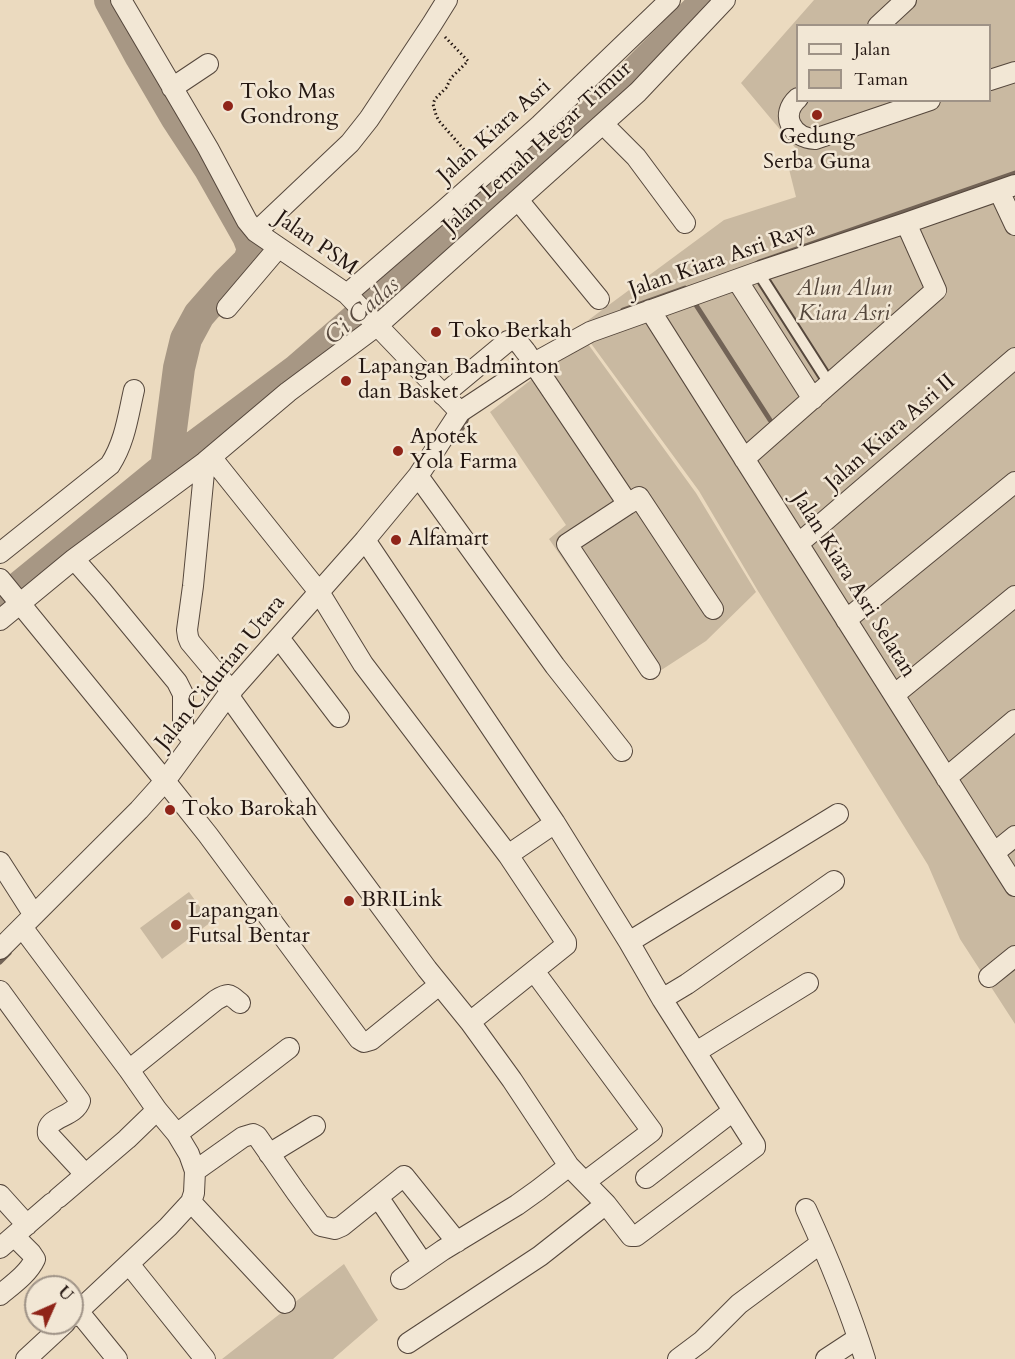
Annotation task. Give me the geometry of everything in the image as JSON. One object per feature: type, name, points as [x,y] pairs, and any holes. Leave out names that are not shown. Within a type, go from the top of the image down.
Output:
[{"type":"street","name":"Jalan PSM","points":[[121,0],[208,148],[247,221],[256,232],[351,298],[460,412]]},
{"type":"street","points":[[256,232],[350,143],[369,119],[447,0]]},
{"type":"street","name":"Jalan Kiara Asri","points":[[351,298],[540,125],[670,0]]},
{"type":"street","name":"Jalan Lemah Hegar Timur","points":[[0,620],[10,592],[74,560],[208,460],[288,392],[376,323],[603,124],[646,84],[725,0]]},
{"type":"street","points":[[880,24],[906,0]]},
{"type":"street","points":[[172,88],[208,64]]},
{"type":"street","points":[[991,80],[1015,72]]},
{"type":"street","points":[[796,100],[790,108],[790,123],[800,135],[815,139],[924,102]]},
{"type":"street","points":[[603,124],[636,158],[685,224]]},
{"type":"street","points":[[1007,188],[1015,225]]},
{"type":"street","name":"Jalan Kiara Asri Raya","points":[[460,412],[534,363],[590,332],[758,272],[1007,188]]},
{"type":"street","points":[[518,200],[599,299]]},
{"type":"street","points":[[744,459],[936,290],[906,223]]},
{"type":"street","points":[[227,308],[278,248]]},
{"type":"street","points":[[737,280],[813,399]]},
{"type":"street","name":"Jalan Kiara Asri Selatan","points":[[650,310],[1015,886]]},
{"type":"street","points":[[443,395],[508,341],[516,341],[534,363],[628,504]]},
{"type":"street","name":"Jalan Kiara Asri II","points":[[798,544],[1015,358]]},
{"type":"street","points":[[0,553],[110,465],[122,441],[134,390]]},
{"type":"street","name":"Jalan Cidurian Utara","points":[[0,949],[165,781],[230,693],[365,540],[418,476],[460,412]]},
{"type":"street","points":[[208,460],[319,592],[363,664],[508,855],[566,942],[566,945],[470,1022]]},
{"type":"street","points":[[208,460],[187,634],[190,642],[230,693],[320,824],[512,1080],[569,1166],[634,1237],[755,1148],[755,1145],[662,999],[555,823],[365,540]]},
{"type":"street","points":[[418,476],[555,666],[621,751]]},
{"type":"street","points":[[846,620],[1015,482]]},
{"type":"street","points":[[650,669],[567,544],[639,497],[713,609]]},
{"type":"street","points":[[74,560],[177,682],[183,694],[183,726],[194,741]]},
{"type":"street","points":[[10,592],[215,845],[359,1039],[364,1042],[371,1040],[440,985]]},
{"type":"street","points":[[894,694],[1015,596]]},
{"type":"street","points":[[279,638],[339,717]]},
{"type":"street","points":[[946,778],[1015,720]]},
{"type":"street","points":[[629,942],[838,814]]},
{"type":"street","points":[[508,855],[555,823]]},
{"type":"street","points":[[994,853],[1015,836]]},
{"type":"street","points":[[0,862],[28,921],[129,1070],[177,1134],[189,1154],[195,1171],[194,1193],[191,1202],[168,1227],[84,1306]]},
{"type":"street","points":[[662,999],[834,881]]},
{"type":"street","points":[[989,976],[1015,956]]},
{"type":"street","points":[[534,971],[651,1129],[651,1132],[585,1182]]},
{"type":"street","points":[[696,1052],[808,982]]},
{"type":"street","points":[[0,991],[79,1098],[79,1106],[76,1110],[54,1122],[47,1130],[48,1134],[85,1174]]},
{"type":"street","points":[[129,1070],[225,994],[231,995],[240,1003]]},
{"type":"street","points":[[177,1134],[289,1048]]},
{"type":"street","points":[[14,1237],[157,1110]]},
{"type":"street","points":[[646,1178],[733,1111]]},
{"type":"street","points":[[269,1154],[315,1126]]},
{"type":"street","points":[[195,1171],[249,1135],[257,1136],[321,1226],[335,1229],[342,1226],[404,1176],[458,1242]]},
{"type":"street","points":[[401,1279],[538,1190],[569,1166]]},
{"type":"street","points":[[0,1194],[14,1237],[32,1253],[34,1259],[21,1276],[0,1295]]},
{"type":"street","points":[[378,1197],[420,1259]]},
{"type":"street","points":[[191,1202],[285,1303]]},
{"type":"street","points":[[408,1343],[540,1256],[606,1204]]},
{"type":"street","points":[[806,1209],[865,1359]]},
{"type":"street","points":[[678,1359],[702,1341],[739,1304],[821,1243]]},
{"type":"street","points":[[129,1264],[205,1359]]},
{"type":"street","points":[[84,1328],[117,1359]]},
{"type":"street","points":[[26,1359],[52,1335]]},
{"type":"street","points":[[826,1359],[858,1338]]},
{"type":"lane","points":[[758,272],[829,383]]},
{"type":"path","points":[[432,24],[468,60],[435,99],[433,104],[436,115],[446,131],[486,173]]},
{"type":"green space","name":"Alun Alun Kiara Asri","points":[[814,0],[1015,0],[1015,1024],[960,939],[928,865],[758,591],[699,491],[579,327],[724,220],[796,197],[787,161],[798,151],[741,83]]},
{"type":"green space","points":[[588,344],[696,493],[756,592],[706,641],[646,680],[549,539],[566,525],[490,412],[541,372]]},
{"type":"green space","name":"Lapangan Futsal Bentar","points":[[189,892],[211,922],[162,959],[140,928]]},
{"type":"green space","points":[[344,1264],[378,1320],[333,1359],[222,1359]]},
{"type":"waterway","points":[[110,0],[176,117],[210,169],[253,249],[249,261],[199,315],[186,339],[179,368],[166,468]]},
{"type":"waterway","name":"Ci Cadas","points":[[0,603],[163,470],[297,370],[605,103],[707,0]]},
{"type":"waterway","points":[[759,262],[1015,173]]},
{"type":"waterway","points":[[623,310],[685,288]]},
{"type":"waterway","points":[[695,302],[770,420]]},
{"type":"waterway","points":[[455,437],[467,418]]},
{"type":"waterway","points":[[0,962],[9,953]]},
{"type":"place","name":"Toko Mas Gondrong","points":[[228,106]]},
{"type":"place","name":"Gedung Serba Guna","points":[[817,115]]},
{"type":"place","name":"Toko Berkah","points":[[436,332]]},
{"type":"place","name":"Lapangan Badminton dan Basket","points":[[346,381]]},
{"type":"place","name":"Apotek Yola Farma","points":[[398,451]]},
{"type":"place","name":"Alfamart","points":[[396,540]]},
{"type":"place","name":"Toko Barokah","points":[[170,810]]},
{"type":"place","name":"BRILink","points":[[349,901]]},
{"type":"place","name":"Lapangan Futsal Bentar","points":[[176,925]]}]
